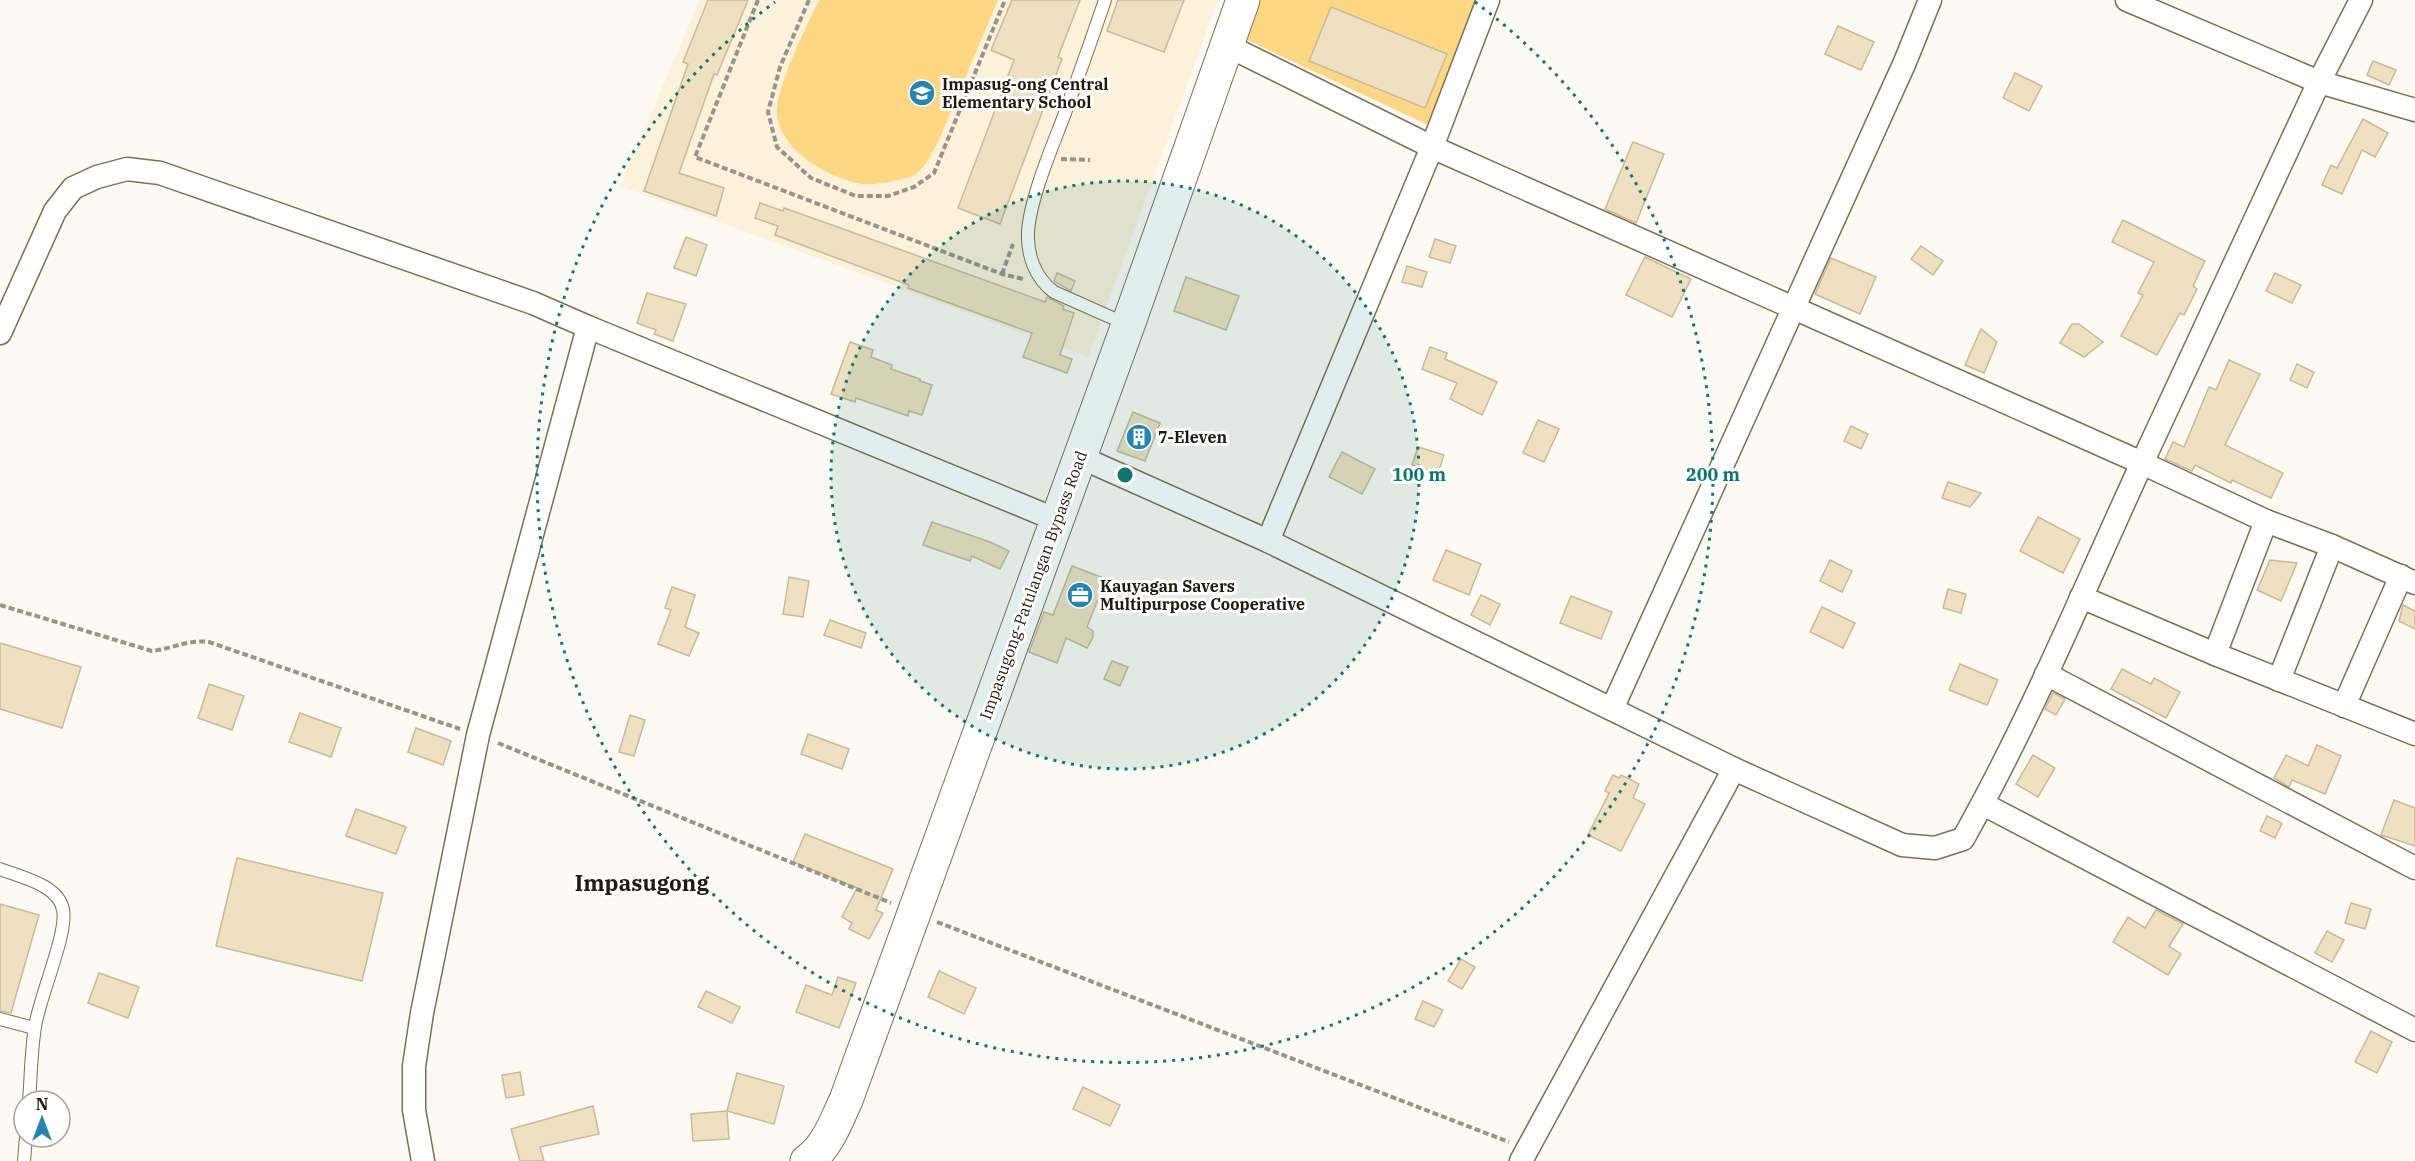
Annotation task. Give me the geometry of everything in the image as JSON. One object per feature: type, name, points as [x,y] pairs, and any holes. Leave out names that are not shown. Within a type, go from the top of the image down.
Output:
[{"type":"main road","name":"Impasugong-Patulangan Bypass Road","points":[[817,1159],[846,1100],[1080,457],[1243,0]]},
{"type":"street","points":[[1268,541],[1432,147],[1488,0]]},
{"type":"street","points":[[1612,709],[1905,62],[1930,0]]},
{"type":"street","points":[[2127,0],[2319,82],[2415,110]]},
{"type":"street","points":[[1080,457],[1268,541],[1734,769],[1902,845],[1935,848],[1963,839],[1983,804],[2046,674],[2319,82],[2361,0]]},
{"type":"street","points":[[1226,45],[1432,147],[1795,307],[2266,521],[2332,546],[2408,580],[2344,706]]},
{"type":"street","points":[[0,333],[55,211],[73,188],[97,177],[127,170],[160,173],[533,303],[1057,520]]},
{"type":"street","points":[[423,1161],[414,1110],[414,1066],[422,1013],[478,735],[588,327]]},
{"type":"street","points":[[2215,654],[2266,521]]},
{"type":"street","points":[[2279,680],[2332,546]]},
{"type":"street","points":[[2081,597],[2215,654],[2415,734]]},
{"type":"street","points":[[2046,674],[2415,868]]},
{"type":"street","points":[[1525,1155],[1734,769]]},
{"type":"street","points":[[1983,804],[2415,1030]]},
{"type":"lane","points":[[1105,0],[1047,159],[1028,232],[1030,256],[1036,273],[1044,285],[1054,292],[1128,324]]},
{"type":"lane","points":[[0,869],[35,882],[56,895],[63,910],[63,930],[34,1028],[30,1089]]},
{"type":"lane","points":[[0,1019],[34,1028]]},
{"type":"path","points":[[758,0],[694,157],[1002,274],[1044,285]]},
{"type":"path","points":[[809,0],[780,67],[768,112],[777,147],[811,178],[856,196],[888,196],[914,187],[934,173],[1005,0]]},
{"type":"path","points":[[1047,159],[1090,160]]},
{"type":"path","points":[[0,605],[152,651],[198,640],[209,642],[478,735],[914,913],[1525,1155]]},
{"type":"shaded area","name":"Impasug-ong Central Elementary School","points":[[700,0],[1218,0],[1088,357],[620,186]]},
{"type":"shaded area","points":[[819,0],[998,0],[939,140],[927,163],[914,175],[876,184],[849,181],[809,162],[788,141],[781,129],[777,116],[777,104],[781,90],[792,58]]},
{"type":"shaded area","points":[[1258,0],[1475,0],[1432,127],[1243,38]]},
{"type":"building","points":[[708,0],[748,0],[717,75],[714,74],[679,173],[724,188],[716,216],[644,191],[688,64],[683,62]]},
{"type":"building","points":[[1012,0],[1080,0],[1058,57],[1062,59],[1000,224],[958,208],[1014,60],[991,50]]},
{"type":"building","points":[[1118,0],[1184,0],[1164,52],[1107,31]]},
{"type":"building","points":[[1331,7],[1447,54],[1425,108],[1309,61]]},
{"type":"building","points":[[1838,26],[1874,42],[1861,70],[1825,54]]},
{"type":"building","points":[[2373,61],[2396,70],[2389,85],[2367,75]]},
{"type":"building","points":[[2015,73],[2042,86],[2029,111],[2003,98]]},
{"type":"building","points":[[2363,119],[2388,133],[2375,157],[2362,150],[2342,194],[2322,185],[2331,165],[2337,168]]},
{"type":"building","points":[[1633,142],[1664,154],[1636,223],[1605,209]]},
{"type":"building","points":[[760,203],[783,211],[784,208],[1045,302],[1047,297],[1064,306],[1063,309],[1074,313],[1060,355],[1072,359],[1067,373],[1023,357],[1032,333],[908,288],[909,285],[775,235],[778,226],[755,218]]},
{"type":"building","points":[[2123,220],[2205,261],[2193,286],[2197,289],[2184,315],[2180,313],[2157,355],[2121,336],[2143,295],[2138,293],[2154,262],[2112,242]]},
{"type":"building","points":[[686,237],[707,245],[696,276],[674,268]]},
{"type":"building","points":[[1435,239],[1456,246],[1450,263],[1429,257]]},
{"type":"building","points":[[1921,246],[1943,261],[1933,275],[1911,259]]},
{"type":"building","points":[[1645,257],[1691,279],[1672,317],[1626,295]]},
{"type":"building","points":[[1831,258],[1876,277],[1860,314],[1815,294]]},
{"type":"building","points":[[1407,266],[1427,272],[1422,287],[1402,282]]},
{"type":"building","points":[[1057,273],[1075,281],[1071,291],[1054,281]]},
{"type":"building","points":[[2275,273],[2301,285],[2292,303],[2266,291]]},
{"type":"building","points":[[1186,277],[1239,296],[1226,330],[1174,311]]},
{"type":"building","points":[[647,293],[686,304],[673,341],[654,334],[656,330],[637,323]]},
{"type":"building","points":[[2072,324],[2079,324],[2103,342],[2084,357],[2060,343]]},
{"type":"building","points":[[1981,329],[1997,342],[1984,373],[1965,365]]},
{"type":"building","points":[[850,342],[873,350],[871,357],[892,365],[891,369],[932,385],[922,415],[909,411],[908,416],[856,398],[855,402],[831,394]]},
{"type":"building","points":[[1430,347],[1447,353],[1445,359],[1497,382],[1482,415],[1450,399],[1457,383],[1422,369]]},
{"type":"building","points":[[2229,360],[2260,374],[2225,445],[2283,473],[2271,498],[2232,480],[2231,483],[2195,465],[2192,471],[2165,459],[2173,442],[2184,447],[2209,387],[2216,390]]},
{"type":"building","points":[[2297,364],[2314,372],[2307,388],[2290,380]]},
{"type":"building","name":"7-Eleven","points":[[1133,412],[1160,423],[1145,461],[1117,451]]},
{"type":"building","points":[[1538,420],[1559,429],[1544,462],[1523,453]]},
{"type":"building","points":[[1851,426],[1868,434],[1861,449],[1844,441]]},
{"type":"building","points":[[1418,447],[1444,455],[1438,473],[1412,465]]},
{"type":"building","points":[[1342,452],[1375,469],[1362,494],[1329,477]]},
{"type":"building","points":[[1948,482],[1981,493],[1970,507],[1942,498]]},
{"type":"building","points":[[2038,517],[2080,539],[2063,573],[2020,551]]},
{"type":"building","points":[[932,522],[1009,551],[1000,569],[972,556],[970,561],[923,545]]},
{"type":"building","points":[[1446,550],[1481,564],[1469,595],[1433,580]]},
{"type":"building","points":[[1830,560],[1852,571],[1842,592],[1820,581]]},
{"type":"building","points":[[2270,560],[2297,563],[2281,601],[2257,590]]},
{"type":"building","points":[[1072,566],[1106,579],[1087,627],[1093,631],[1093,637],[1087,648],[1066,638],[1057,663],[1029,652],[1044,612],[1053,615]]},
{"type":"building","points":[[789,577],[809,581],[803,617],[783,614]]},
{"type":"building","points":[[672,587],[695,595],[685,627],[699,633],[689,656],[658,644],[671,610],[665,608]]},
{"type":"building","points":[[1948,589],[1966,594],[1961,613],[1943,608]]},
{"type":"building","points":[[1481,595],[1500,604],[1490,625],[1471,615]]},
{"type":"building","points":[[1571,596],[1612,612],[1601,639],[1560,623]]},
{"type":"building","points":[[2403,605],[2415,611],[2415,629],[2399,621]]},
{"type":"building","points":[[1822,607],[1855,623],[1843,648],[1810,632]]},
{"type":"building","points":[[830,620],[866,633],[861,648],[824,635]]},
{"type":"building","points":[[0,643],[81,667],[62,728],[0,709]]},
{"type":"building","points":[[1112,661],[1128,667],[1120,686],[1104,679]]},
{"type":"building","points":[[1960,664],[1998,680],[1987,705],[1949,690]]},
{"type":"building","points":[[2122,669],[2151,684],[2154,678],[2180,692],[2166,718],[2111,689]]},
{"type":"building","points":[[209,684],[244,696],[232,730],[198,718]]},
{"type":"building","points":[[2053,693],[2065,699],[2056,715],[2045,709]]},
{"type":"building","points":[[300,713],[341,728],[331,757],[289,742]]},
{"type":"building","points":[[630,715],[645,720],[634,756],[619,752]]},
{"type":"building","points":[[416,728],[451,741],[443,765],[408,752]]},
{"type":"building","points":[[808,734],[849,749],[842,769],[801,754]]},
{"type":"building","points":[[2317,745],[2341,756],[2325,794],[2292,780],[2289,787],[2274,778],[2286,755],[2308,766]]},
{"type":"building","points":[[2033,755],[2055,768],[2038,797],[2016,784]]},
{"type":"building","points":[[1613,775],[1619,778],[1621,775],[1639,784],[1633,798],[1645,804],[1621,851],[1588,835],[1609,793],[1605,791]]},
{"type":"building","points":[[2394,800],[2415,808],[2415,846],[2381,835]]},
{"type":"building","points":[[356,809],[406,827],[396,854],[346,836]]},
{"type":"building","points":[[2267,816],[2282,823],[2275,838],[2260,831]]},
{"type":"building","points":[[805,834],[893,869],[876,910],[883,913],[869,939],[849,929],[852,923],[842,917],[857,888],[793,862]]},
{"type":"building","points":[[237,858],[383,893],[362,981],[216,946]]},
{"type":"building","points":[[2351,903],[2371,909],[2365,929],[2345,923]]},
{"type":"building","points":[[0,904],[39,915],[11,1013],[0,1011]]},
{"type":"building","points":[[2156,910],[2183,924],[2169,946],[2181,954],[2168,975],[2113,942],[2128,917],[2145,928]]},
{"type":"building","points":[[2327,931],[2344,940],[2332,962],[2315,953]]},
{"type":"building","points":[[1461,959],[1475,967],[1462,989],[1448,981]]},
{"type":"building","points":[[939,971],[976,988],[964,1014],[928,997]]},
{"type":"building","points":[[99,973],[139,987],[128,1018],[88,1003]]},
{"type":"building","points":[[838,977],[856,983],[839,1028],[796,1012],[806,985],[832,995]]},
{"type":"building","points":[[706,991],[740,1007],[732,1023],[698,1007]]},
{"type":"building","points":[[1423,1001],[1443,1010],[1434,1027],[1415,1019]]},
{"type":"building","points":[[2371,1031],[2392,1042],[2377,1073],[2355,1062]]},
{"type":"building","points":[[520,1072],[524,1095],[506,1098],[502,1075]]},
{"type":"building","points":[[737,1073],[784,1086],[774,1124],[727,1111]]},
{"type":"building","points":[[1083,1087],[1120,1105],[1110,1126],[1073,1109]]},
{"type":"building","points":[[593,1106],[599,1134],[540,1147],[544,1161],[520,1161],[511,1129]]},
{"type":"building","points":[[727,1111],[729,1139],[693,1141],[691,1114]]},
{"type":"place","name":"Impasug-ong Central Elementary School","points":[[922,93]]},
{"type":"place","name":"7-Eleven","points":[[1139,437]]},
{"type":"place","name":"Kauyagan Savers Multipurpose Cooperative","points":[[1080,595]]},
{"type":"district","name":"Impasugong","points":[[642,882]]}]
